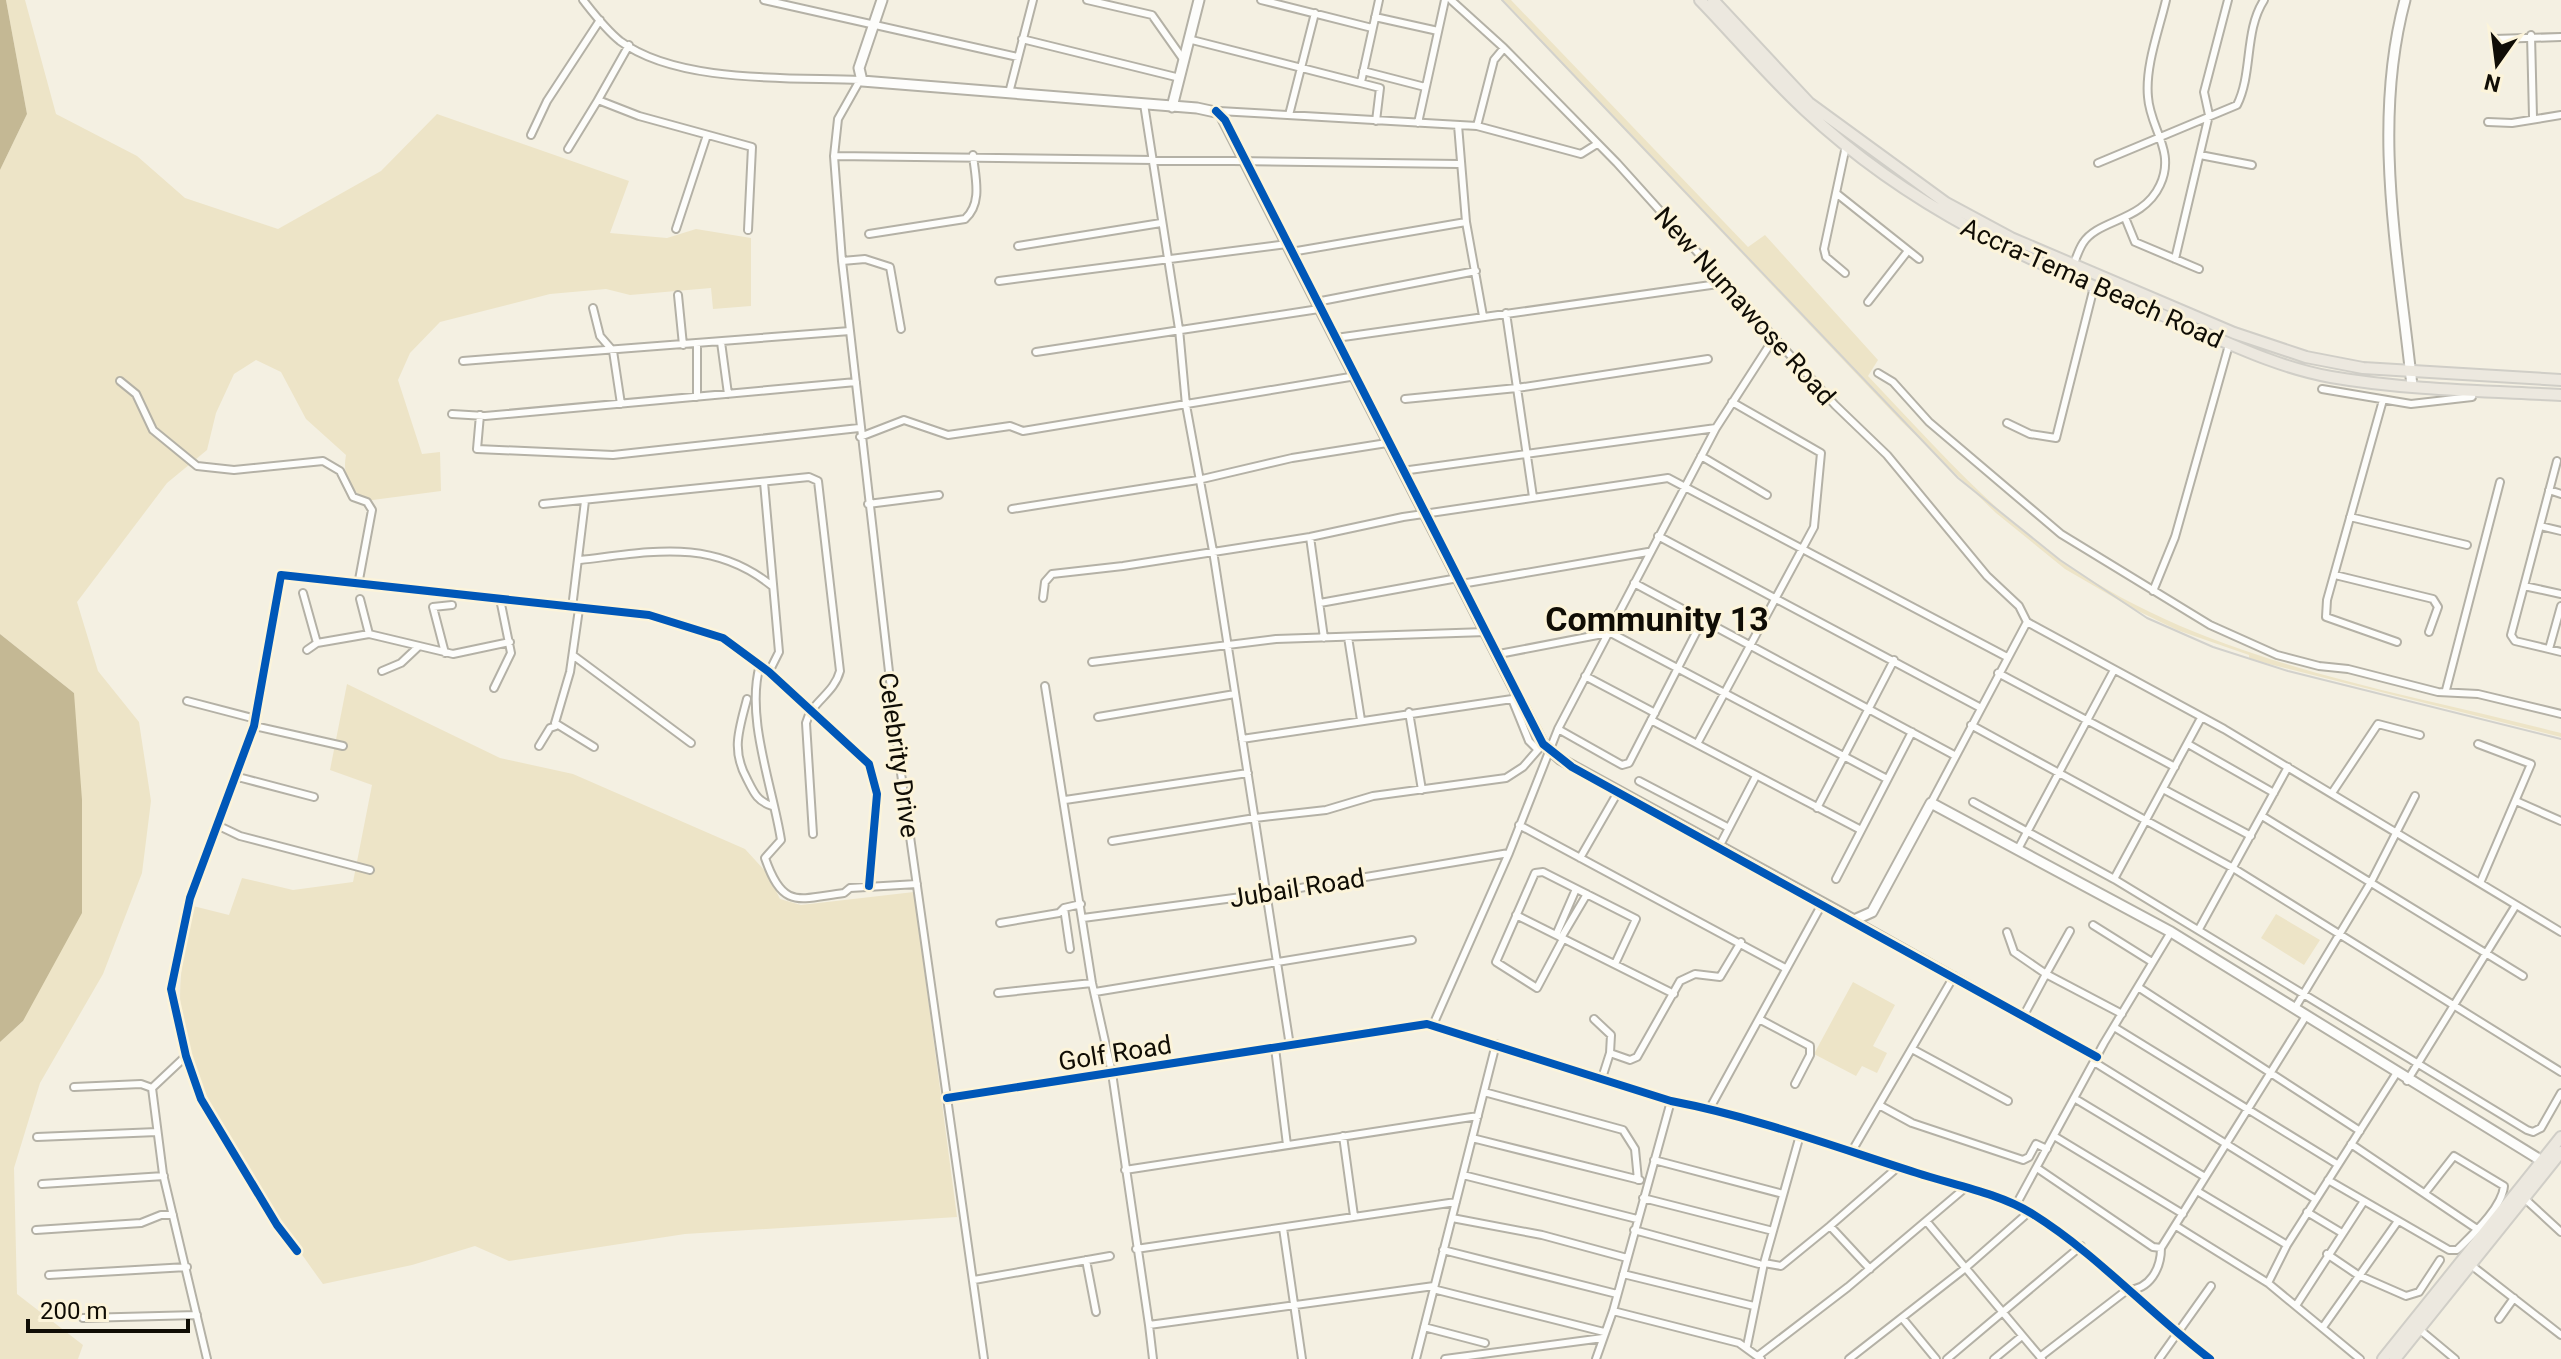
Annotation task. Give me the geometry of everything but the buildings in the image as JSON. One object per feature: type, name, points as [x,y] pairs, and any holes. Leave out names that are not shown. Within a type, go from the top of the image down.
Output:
[{"type":"main road","name":"Accra-Tema Beach Road","points":[[1700,0],[1803,109],[1846,146],[1963,226],[2094,287],[2229,345],[2330,377],[2412,386],[2561,395]]},
{"type":"main road","name":"Accra-Tema Beach Road","points":[[1713,0],[1809,103],[1851,136],[1958,210],[2073,266],[2234,333],[2335,363],[2411,372],[2561,380]]},
{"type":"main road","points":[[2229,345],[2234,333]]},
{"type":"main road","points":[[2383,1359],[2455,1277],[2471,1265],[2524,1198],[2561,1137]]},
{"type":"main road","points":[[2395,1359],[2455,1277],[2480,1231],[2561,1152]]},
{"type":"street","points":[[583,0],[600,20],[629,45],[669,62],[722,73],[860,80],[1216,111],[1477,126],[1581,154],[1597,144]]},
{"type":"street","points":[[764,0],[1018,57]]},
{"type":"street","points":[[860,80],[859,68],[882,0]]},
{"type":"street","points":[[1009,93],[1032,0]]},
{"type":"street","points":[[1087,0],[1152,15],[1184,60]]},
{"type":"street","points":[[1172,107],[1199,0]]},
{"type":"street","points":[[1261,0],[1372,28]]},
{"type":"street","points":[[1361,82],[1379,0]]},
{"type":"street","points":[[1418,123],[1448,0]]},
{"type":"street","name":"New Numawose Road","points":[[1448,0],[1504,48],[1597,144],[1835,405],[1887,455],[1987,576],[2019,606],[2027,622]]},
{"type":"street","points":[[2073,266],[2083,242],[2091,234],[2126,220],[2155,195],[2161,184],[2166,153],[2150,112],[2147,81],[2166,0]]},
{"type":"street","points":[[2175,259],[2209,115],[2204,92],[2228,0]]},
{"type":"street","points":[[2098,163],[2237,105],[2243,92],[2256,13],[2264,0]]},
{"type":"street","points":[[2405,0],[2396,30],[2388,102],[2390,179],[2412,386]]},
{"type":"street","points":[[1289,115],[1315,13]]},
{"type":"street","points":[[1375,17],[1438,31]]},
{"type":"street","points":[[531,135],[547,101],[600,20]]},
{"type":"street","points":[[2494,39],[2531,35],[2561,37]]},
{"type":"street","points":[[2531,35],[2533,117]]},
{"type":"street","points":[[1022,39],[1180,78]]},
{"type":"street","points":[[1188,39],[1380,88]]},
{"type":"street","points":[[568,149],[629,45]]},
{"type":"street","points":[[1477,126],[1494,60],[1504,48]]},
{"type":"street","points":[[1363,71],[1425,87]]},
{"type":"street","points":[[1376,121],[1383,77]]},
{"type":"street","name":"Celebrity Drive","points":[[860,80],[838,119],[834,156],[842,261],[868,504],[917,884],[984,1359]]},
{"type":"street","points":[[598,100],[752,147],[748,230]]},
{"type":"street","points":[[1144,104],[1179,329],[1186,405],[1213,551],[1290,1046]]},
{"type":"street","points":[[1216,111],[1223,116],[1387,443],[1499,654],[1516,699],[1544,748],[1618,792],[2024,1015],[2315,1199]]},
{"type":"street","points":[[2488,122],[2512,123],[2533,117],[2561,115]]},
{"type":"street","points":[[1458,125],[1466,222],[1483,316]]},
{"type":"street","points":[[676,229],[707,135]]},
{"type":"street","points":[[1845,273],[1824,254],[1846,146]]},
{"type":"street","points":[[869,234],[965,219],[976,200],[973,155]]},
{"type":"street","points":[[834,156],[973,155],[1154,161],[1459,164]]},
{"type":"street","points":[[2200,155],[2252,165]]},
{"type":"street","points":[[1836,193],[1919,259]]},
{"type":"street","points":[[2126,220],[2135,242],[2199,269]]},
{"type":"street","points":[[999,281],[1166,258],[1289,248],[1466,222]]},
{"type":"street","points":[[1018,246],[1161,223]]},
{"type":"street","points":[[1868,302],[1907,252]]},
{"type":"street","points":[[842,261],[865,259],[890,267],[901,329]]},
{"type":"street","points":[[1036,352],[1318,306],[1476,271]]},
{"type":"street","points":[[1336,338],[1725,283]]},
{"type":"street","points":[[2007,423],[2030,434],[2056,438],[2094,287]]},
{"type":"street","points":[[678,295],[683,345]]},
{"type":"street","points":[[593,308],[600,336],[613,351],[621,404]]},
{"type":"street","points":[[1506,313],[1533,497]]},
{"type":"street","points":[[463,361],[850,331]]},
{"type":"street","points":[[1112,841],[1326,810],[1373,796],[1506,778],[1523,767],[1544,748],[1558,729],[1648,552],[1716,428],[1774,338]]},
{"type":"street","points":[[721,342],[728,394]]},
{"type":"street","points":[[697,344],[697,397]]},
{"type":"street","points":[[2153,591],[2175,537],[2229,345]]},
{"type":"street","points":[[1405,399],[1517,388],[1708,359]]},
{"type":"street","points":[[1878,373],[1893,382],[1968,457],[2061,534],[2210,625],[2277,655],[2438,692],[2446,690],[2561,714]]},
{"type":"street","points":[[860,437],[904,420],[948,435],[1010,426],[1023,431],[1356,376]]},
{"type":"street","points":[[120,381],[136,394],[153,430],[197,466],[234,470],[323,461],[336,465],[353,497],[367,502],[372,510],[358,585]]},
{"type":"street","points":[[452,414],[480,415],[621,404],[856,382]]},
{"type":"street","points":[[2322,389],[2430,405],[2472,397],[2473,390]]},
{"type":"street","points":[[2383,400],[2327,600],[2326,617],[2397,642]]},
{"type":"street","points":[[1697,744],[1816,520],[1821,453],[1732,402]]},
{"type":"street","points":[[480,415],[477,449],[589,456],[859,428]]},
{"type":"street","points":[[1402,471],[1716,428]]},
{"type":"street","points":[[1012,509],[1198,480],[1292,458],[1387,443]]},
{"type":"street","points":[[1701,456],[1767,495]]},
{"type":"street","points":[[2557,461],[2511,638],[2561,652]]},
{"type":"street","points":[[543,504],[809,477],[820,484],[840,671],[832,691],[812,709],[805,734],[813,834]]},
{"type":"street","points":[[1043,598],[1045,582],[1052,574],[1310,537],[1425,514],[1662,478],[2007,657]]},
{"type":"street","points":[[764,482],[779,652],[769,672]]},
{"type":"street","points":[[2446,690],[2500,482]]},
{"type":"street","points":[[2549,490],[2561,494]]},
{"type":"street","points":[[868,504],[939,495]]},
{"type":"street","points":[[556,726],[555,718],[574,656],[575,608],[585,501]]},
{"type":"street","points":[[2350,517],[2467,545]]},
{"type":"street","points":[[2540,526],[2561,531]]},
{"type":"street","points":[[1658,536],[1979,707]]},
{"type":"street","points":[[1310,537],[1324,638]]},
{"type":"street","points":[[580,560],[688,549],[732,563],[772,586]]},
{"type":"street","points":[[1320,603],[1648,552]]},
{"type":"street","points":[[297,1251],[277,1225],[204,1106],[186,1056],[171,989],[190,898],[238,777],[255,723],[281,575],[649,615],[704,629],[723,638],[769,672],[861,753],[875,781],[876,824],[869,886]]},
{"type":"street","points":[[2335,575],[2433,599],[2438,607],[2429,632]]},
{"type":"street","points":[[1634,583],[1954,755]]},
{"type":"street","points":[[2524,586],[2561,594]]},
{"type":"street","points":[[303,593],[317,643]]},
{"type":"street","points":[[360,599],[369,634]]},
{"type":"street","points":[[494,688],[510,658],[510,642],[500,599]]},
{"type":"street","points":[[445,653],[433,607],[452,605]]},
{"type":"street","points":[[2549,649],[2561,606]]},
{"type":"street","points":[[1558,729],[1626,765],[1632,760],[1702,621]]},
{"type":"street","points":[[1854,920],[1872,912],[2027,622],[2288,767],[2561,932]]},
{"type":"street","points":[[1092,662],[1226,644],[1486,632]]},
{"type":"street","points":[[1499,654],[1608,632],[1887,779]]},
{"type":"street","points":[[307,650],[317,643],[369,634],[390,636],[445,653],[461,653],[510,642]]},
{"type":"street","points":[[1348,637],[1361,720]]},
{"type":"street","points":[[382,671],[401,663],[418,647]]},
{"type":"street","points":[[574,656],[691,743]]},
{"type":"street","points":[[1817,808],[1894,660]]},
{"type":"street","points":[[760,665],[757,681],[759,731],[781,840],[765,858],[785,895],[793,899],[844,893],[850,888],[917,884]]},
{"type":"street","points":[[2018,849],[2114,670]]},
{"type":"street","points":[[1998,673],[2175,767]]},
{"type":"street","points":[[1585,676],[1655,713]]},
{"type":"street","points":[[1045,686],[1092,983],[1112,1073],[1153,1359]]},
{"type":"street","points":[[1098,717],[1235,694]]},
{"type":"street","points":[[747,699],[735,748],[736,760],[757,799],[772,806]]},
{"type":"street","points":[[1242,739],[1409,712],[1516,699]]},
{"type":"street","points":[[187,701],[343,746]]},
{"type":"street","points":[[1409,712],[1422,790]]},
{"type":"street","points":[[2114,879],[2201,718]]},
{"type":"street","points":[[1651,720],[1861,830]]},
{"type":"street","points":[[2332,793],[2378,724],[2420,735]]},
{"type":"street","points":[[1971,725],[2233,868],[2561,1072]]},
{"type":"street","points":[[539,746],[550,728],[556,726],[594,747]]},
{"type":"street","points":[[1836,879],[1912,732]]},
{"type":"street","points":[[2188,744],[2274,793]]},
{"type":"street","points":[[2478,744],[2531,764],[2480,883]]},
{"type":"street","points":[[1544,748],[1509,853],[1433,1025],[1671,1101],[1710,1108],[1852,1151],[2016,1205],[2081,1246],[2176,1333],[2210,1359]]},
{"type":"street","points":[[2199,929],[2288,767]]},
{"type":"street","points":[[1065,800],[1248,773]]},
{"type":"street","points":[[1718,847],[1756,776]]},
{"type":"street","points":[[238,777],[314,797]]},
{"type":"street","points":[[1639,781],[1729,828]]},
{"type":"street","points":[[2163,789],[2251,836]]},
{"type":"street","points":[[1580,858],[1618,792]]},
{"type":"street","points":[[2295,1008],[2371,882],[2415,796]]},
{"type":"street","points":[[2516,801],[2561,821]]},
{"type":"street","points":[[1973,802],[2199,929],[2530,1131],[2541,1128],[2561,1093]]},
{"type":"street","points":[[1931,803],[2171,932],[2407,1081],[2546,1164]]},
{"type":"street","points":[[2262,816],[2523,976]]},
{"type":"street","points":[[1519,825],[1785,968]]},
{"type":"street","points":[[219,826],[240,836],[370,870]]},
{"type":"street","name":"Jubail Road","points":[[1083,918],[1264,894],[1509,853]]},
{"type":"street","points":[[1576,889],[1540,986],[1532,986],[1496,962],[1535,873],[1543,872],[1636,919],[1615,964]]},
{"type":"street","points":[[1560,938],[1587,894]]},
{"type":"street","points":[[1000,923],[1059,913],[1064,908],[1081,904]]},
{"type":"street","points":[[1710,1108],[1822,904]]},
{"type":"street","points":[[2407,1081],[2516,905]]},
{"type":"street","points":[[1064,908],[1070,949]]},
{"type":"street","points":[[1516,915],[1674,994]]},
{"type":"street","points":[[2093,925],[2152,962]]},
{"type":"street","points":[[2024,1015],[2070,931]]},
{"type":"street","points":[[2007,932],[2014,952],[2046,974],[2122,1014]]},
{"type":"street","points":[[2016,1205],[2095,1059],[2171,932]]},
{"type":"street","points":[[1095,992],[1412,940]]},
{"type":"street","points":[[1610,1053],[1630,1060],[1637,1057],[1684,978],[1695,974],[1723,975],[1741,942]]},
{"type":"street","points":[[1852,1151],[1954,976]]},
{"type":"street","points":[[998,993],[1092,983]]},
{"type":"street","points":[[2138,987],[2360,1131]]},
{"type":"street","points":[[1927,1222],[1963,1270],[2041,1358],[2127,1290],[2137,1290],[2156,1273],[2160,1266],[2161,1248],[2306,1016]]},
{"type":"street","points":[[1594,1019],[1611,1035],[1610,1053],[1602,1078]]},
{"type":"street","points":[[1759,1019],[1810,1046],[1810,1055],[1795,1084]]},
{"type":"street","name":"Golf Road","points":[[947,1098],[1433,1025]]},
{"type":"street","points":[[2114,1027],[2337,1164]]},
{"type":"street","points":[[1416,1359],[1496,1044]]},
{"type":"street","points":[[1275,1048],[1287,1145]]},
{"type":"street","points":[[1912,1049],[2008,1101]]},
{"type":"street","points":[[152,1088],[186,1056]]},
{"type":"street","points":[[2268,1283],[2307,1212],[2396,1074]]},
{"type":"street","points":[[74,1087],[141,1084],[152,1088]]},
{"type":"street","points":[[152,1088],[164,1176],[207,1359]]},
{"type":"street","points":[[1484,1092],[1623,1130],[1635,1149],[1638,1180]]},
{"type":"street","points":[[2074,1098],[2205,1177]]},
{"type":"street","points":[[1596,1359],[1613,1311],[1671,1101]]},
{"type":"street","points":[[1879,1105],[1912,1123],[2023,1160],[2029,1157],[2036,1144],[2047,1149]]},
{"type":"street","points":[[1125,1170],[1478,1116]]},
{"type":"street","points":[[37,1137],[157,1132]]},
{"type":"street","points":[[1747,1346],[1762,1264],[1800,1135]]},
{"type":"street","points":[[1343,1136],[1354,1216]]},
{"type":"street","points":[[2054,1136],[2183,1214]]},
{"type":"street","points":[[1472,1138],[1648,1182]]},
{"type":"street","points":[[2351,1144],[2480,1231]]},
{"type":"street","points":[[2328,1180],[2449,1250],[2457,1250],[2480,1231],[2503,1194],[2504,1186],[2465,1159],[2450,1158],[2425,1193]]},
{"type":"street","points":[[1654,1160],[1783,1194]]},
{"type":"street","points":[[1634,1230],[1762,1264],[1781,1266],[1898,1167]]},
{"type":"street","points":[[2037,1168],[2153,1247],[2161,1248]]},
{"type":"street","points":[[1463,1175],[1637,1219]]},
{"type":"street","points":[[42,1184],[164,1176]]},
{"type":"street","points":[[1613,1311],[1747,1346],[1760,1357],[1965,1188]]},
{"type":"street","points":[[2197,1191],[2287,1245]]},
{"type":"street","points":[[1643,1198],[1773,1231]]},
{"type":"street","points":[[2524,1198],[2561,1232]]},
{"type":"street","points":[[2297,1304],[2364,1201]]},
{"type":"street","points":[[1136,1249],[1456,1202]]},
{"type":"street","points":[[1849,1359],[1963,1270],[2029,1212]]},
{"type":"street","points":[[2307,1212],[2342,1233]]},
{"type":"street","points":[[36,1230],[141,1223],[161,1215],[173,1215]]},
{"type":"street","points":[[1452,1218],[1542,1235],[1627,1258]]},
{"type":"street","points":[[2323,1327],[2398,1221]]},
{"type":"street","points":[[1830,1226],[1870,1269]]},
{"type":"street","points":[[2176,1226],[2268,1283],[2360,1359]]},
{"type":"street","points":[[1283,1228],[1302,1359]]},
{"type":"street","points":[[1947,1359],[2002,1316],[2081,1246]]},
{"type":"street","points":[[1443,1250],[1617,1294]]},
{"type":"street","points":[[2327,1254],[2358,1275],[2406,1296],[2419,1292],[2440,1260]]},
{"type":"street","points":[[974,1280],[1110,1256]]},
{"type":"street","points":[[1086,1260],[1096,1312]]},
{"type":"street","points":[[2471,1265],[2561,1335]]},
{"type":"street","points":[[49,1275],[187,1267]]},
{"type":"street","points":[[1623,1274],[1754,1306]]},
{"type":"street","points":[[2159,1359],[2211,1286]]},
{"type":"street","points":[[1149,1325],[1434,1287],[1603,1335]]},
{"type":"street","points":[[2499,1319],[2514,1298]]},
{"type":"street","points":[[83,1318],[197,1315]]},
{"type":"street","points":[[1903,1319],[1936,1359]]},
{"type":"street","points":[[1424,1327],[1485,1343]]},
{"type":"street","points":[[2419,1329],[2455,1359]]},
{"type":"street","points":[[1445,1359],[1603,1335]]},
{"type":"street","points":[[1994,1359],[2022,1336]]},
{"type":"shaded area","points":[[0,0],[6,0],[27,114],[0,170]]},
{"type":"shaded area","points":[[6,0],[25,0],[56,114],[137,156],[185,198],[278,229],[381,171],[437,114],[629,181],[610,233],[667,238],[696,229],[751,238],[751,306],[713,309],[711,288],[630,295],[606,289],[550,294],[440,322],[410,353],[398,380],[422,454],[440,452],[441,491],[365,501],[348,481],[346,455],[306,419],[281,372],[256,360],[234,374],[216,413],[207,450],[167,483],[77,602],[98,671],[139,722],[151,801],[142,873],[103,974],[40,1083],[14,1168],[17,1294],[83,1345],[78,1359],[0,1359],[0,1042],[23,1021],[74,693],[0,634],[0,170],[27,114]]},
{"type":"shaded area","points":[[1501,0],[1511,0],[1748,247],[1765,235],[1878,360],[1868,376],[1979,491],[2051,553],[2108,590],[2169,621],[2232,646],[2362,685],[2561,733],[2561,737],[2249,659],[2249,655],[2177,630],[2132,608],[2065,569],[1996,513],[1901,421]]},
{"type":"shaded area","points":[[0,634],[74,693],[82,800],[82,913],[23,1021],[0,1042]]},
{"type":"shaded area","points":[[347,684],[500,758],[573,774],[745,849],[768,874],[780,899],[801,905],[914,892],[957,1217],[685,1234],[509,1261],[475,1246],[412,1265],[323,1284],[241,1161],[205,1092],[183,1027],[180,997],[184,951],[193,906],[229,915],[242,878],[293,890],[353,882],[372,785],[330,770]]},
{"type":"shaded area","points":[[2276,914],[2320,940],[2304,965],[2261,938]]},
{"type":"shaded area","points":[[1853,982],[1895,1005],[1873,1046],[1887,1053],[1877,1073],[1862,1066],[1856,1076],[1814,1054]]},
{"type":"railway","points":[[1502,0],[1958,478],[2060,560],[2147,618],[2213,647],[2288,671],[2561,739]]},
{"type":"cycle path","points":[[1216,111],[1225,120],[1543,744],[1572,767],[2097,1057]]},
{"type":"cycle path","points":[[297,1251],[277,1225],[201,1099],[186,1056],[171,989],[190,898],[254,726],[281,575],[649,615],[723,638],[769,672],[869,764],[877,794],[869,886]]},
{"type":"cycle path","points":[[947,1098],[1427,1024],[1671,1101],[1795,1133],[2004,1200],[2031,1213],[2078,1246],[2210,1359]]},
{"type":"district","name":"Community 13","points":[[1657,619]]}]
